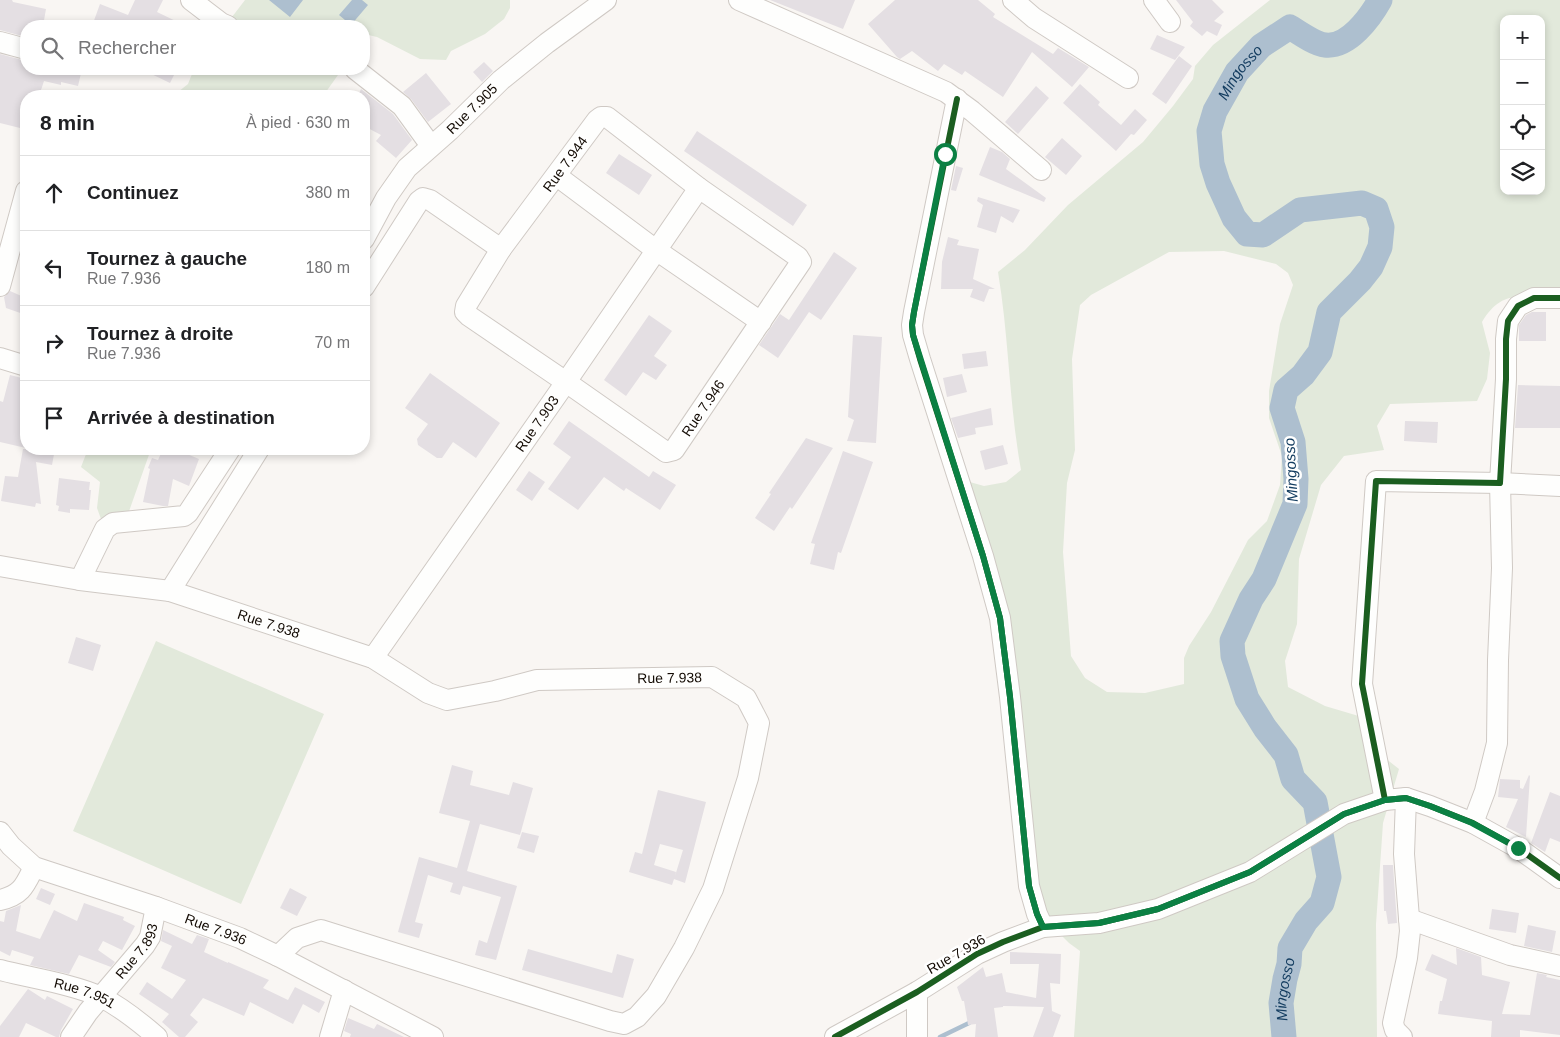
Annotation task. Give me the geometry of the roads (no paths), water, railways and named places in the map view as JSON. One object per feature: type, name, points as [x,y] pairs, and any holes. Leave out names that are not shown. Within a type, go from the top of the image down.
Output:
[{"type":"street","points":[[190,0],[217,20]]},
{"type":"street","name":"Rue 7.905","points":[[370,228],[386,198],[407,168],[450,130],[501,80],[547,43],[606,0]]},
{"type":"street","points":[[739,0],[946,92],[957,99],[1041,170]]},
{"type":"street","points":[[1013,0],[1034,18],[1128,78]]},
{"type":"street","points":[[1154,0],[1170,22]]},
{"type":"street","points":[[0,42],[20,47]]},
{"type":"street","points":[[362,75],[402,106],[431,146]]},
{"type":"street","points":[[957,99],[914,312],[913,335],[983,556],[1000,618],[1029,886],[1043,927]]},
{"type":"street","name":"Rue 7.944","points":[[566,382],[468,316],[465,312],[466,306],[501,249],[601,117],[607,117],[699,188],[798,257]]},
{"type":"street","points":[[557,176],[656,250],[761,322]]},
{"type":"street","name":"Rue 7.903","points":[[372,658],[566,382],[699,188]]},
{"type":"street","points":[[370,278],[419,201],[423,198],[430,200],[501,249]]},
{"type":"street","points":[[0,286],[20,213]]},
{"type":"street","name":"Rue 7.946","points":[[566,382],[666,452],[671,452],[798,268],[801,262],[798,257]]},
{"type":"street","points":[[1472,823],[1488,782],[1496,743],[1502,568],[1500,483],[1508,322],[1518,306],[1534,298],[1560,298]]},
{"type":"street","points":[[0,358],[20,364]]},
{"type":"street","points":[[80,580],[105,529],[109,525],[113,523],[184,516],[188,513],[226,455]]},
{"type":"street","points":[[170,591],[255,455]]},
{"type":"street","points":[[1385,800],[1362,684],[1376,481],[1560,486]]},
{"type":"street","name":"Rue 7.938","points":[[0,566],[80,580],[170,591],[372,658],[428,693],[447,700],[495,691],[537,680],[712,677],[746,698],[759,723],[748,778],[713,889],[684,948],[656,996],[637,1017],[624,1024],[322,930],[296,938],[278,956]]},
{"type":"street","points":[[1402,1037],[1395,1030],[1393,1023],[1407,958],[1410,931],[1404,854],[1406,798]]},
{"type":"street","name":"Rue 7.936","points":[[835,1037],[917,992],[977,954],[1003,942],[1043,927],[1099,923],[1158,909],[1250,872],[1344,814],[1385,800],[1406,798],[1472,823],[1518,848],[1560,878]]},
{"type":"street","name":"Rue 7.936","points":[[0,832],[11,846],[34,867],[156,907],[240,938],[433,1037]]},
{"type":"street","points":[[0,900],[14,896],[23,889],[34,867]]},
{"type":"street","name":"Rue 7.893","points":[[71,1037],[150,937],[156,907]]},
{"type":"street","points":[[1409,918],[1510,955],[1560,966]]},
{"type":"street","name":"Rue 7.951","points":[[0,970],[101,997],[144,1025],[157,1037]]},
{"type":"street","points":[[330,1037],[344,990]]},
{"type":"street","points":[[917,992],[918,1037]]},
{"type":"water","points":[[269,0],[303,0],[290,17]]},
{"type":"water","points":[[352,0],[362,0],[368,5],[355,20],[345,20],[339,15]]},
{"type":"waterway","name":"Mingosso","points":[[1284,1037],[1281,1003],[1289,964],[1290,948],[1306,921],[1322,903],[1329,877],[1315,802],[1293,779],[1286,755],[1265,728],[1247,699],[1233,656],[1232,641],[1251,599],[1264,579],[1295,504],[1296,479],[1293,442],[1282,408],[1286,390],[1303,375],[1320,352],[1329,312],[1360,281],[1371,267],[1380,247],[1382,227],[1376,209],[1362,203],[1300,210],[1263,235],[1247,234],[1234,218],[1218,183],[1212,164],[1209,131],[1215,111],[1237,72],[1261,46],[1290,27],[1321,44],[1334,45],[1342,42],[1364,23],[1380,0]]},
{"type":"waterway","points":[[940,1037],[969,1023]]}]
